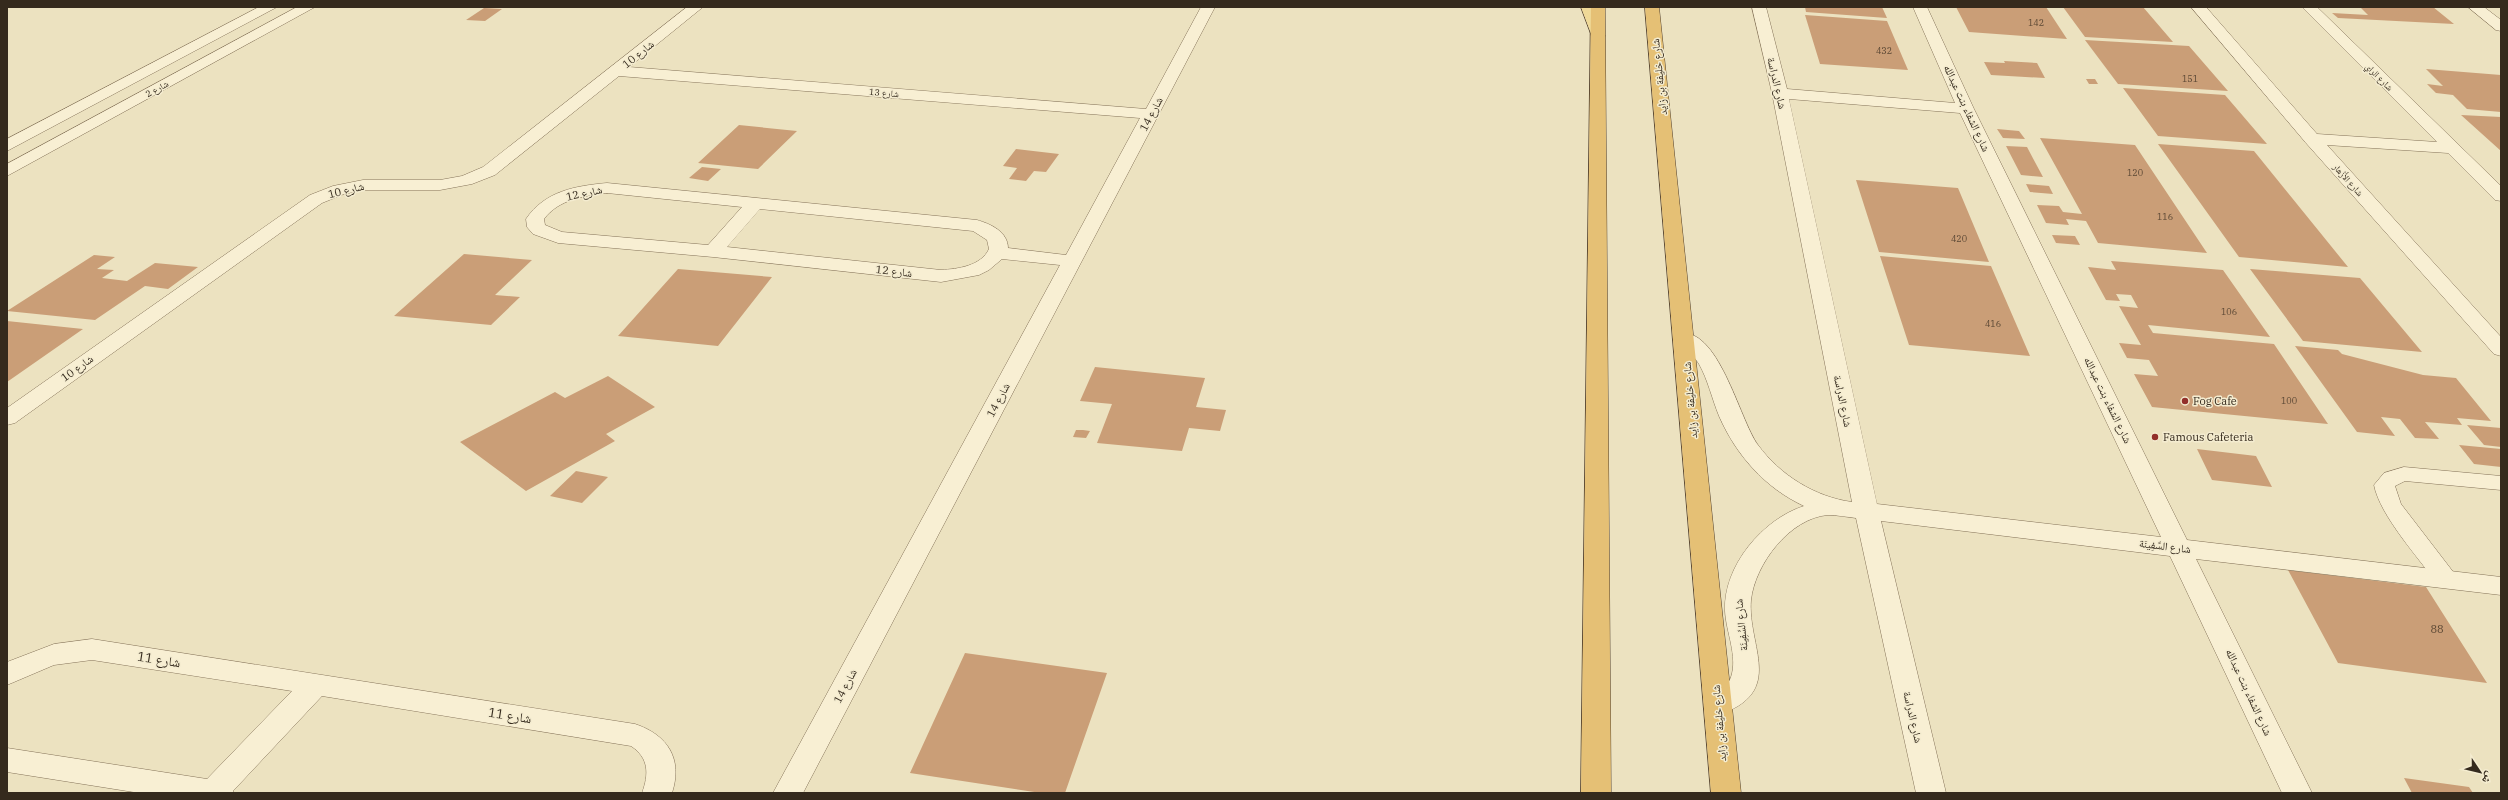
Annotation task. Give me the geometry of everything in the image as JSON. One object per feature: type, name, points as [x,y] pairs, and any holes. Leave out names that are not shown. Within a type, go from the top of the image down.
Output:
[{"type":"highway","points":[[1596,793],[1598,684],[1598,7]]},
{"type":"highway","name":"شارع خليفة بن زايد","points":[[1652,7],[1726,793]]},
{"type":"main road","points":[[1588,7],[1598,36]]},
{"type":"street","name":"شارع 2","points":[[7,146],[270,7]]},
{"type":"street","name":"شارع 2","points":[[7,171],[308,7]]},
{"type":"street","name":"شارع 10","points":[[7,418],[307,204],[328,194],[351,187],[375,184],[440,185],[478,176],[497,165],[618,71],[696,7]]},
{"type":"street","name":"شارع 14","points":[[788,793],[1208,7]]},
{"type":"street","name":"شارع الدراسة","points":[[1760,7],[1780,93],[1866,511],[1931,793]]},
{"type":"street","name":"شارع الشفاء بنت عبدالله","points":[[1920,7],[1966,109],[2180,548],[2297,793]]},
{"type":"street","name":"شارع الأَزْهار","points":[[2198,7],[2312,139],[2501,350]]},
{"type":"street","name":"شارع الراي","points":[[2309,7],[2450,148],[2501,196]]},
{"type":"street","points":[[2475,7],[2501,28]]},
{"type":"street","name":"شارع 13","points":[[618,71],[1151,114]]},
{"type":"street","points":[[1780,93],[1966,109]]},
{"type":"street","points":[[2312,139],[2450,148]]},
{"type":"street","name":"شارع 12","points":[[607,188],[756,204],[977,226],[996,235],[1000,242],[997,253],[984,265],[972,271],[941,276],[713,251],[552,236],[542,232],[536,226],[535,219],[549,204],[561,198],[576,192],[607,188]]},
{"type":"street","points":[[713,251],[756,204]]},
{"type":"street","points":[[997,253],[1072,260]]},
{"type":"street","name":"شارع السَّفِينَة","points":[[1684,338],[1698,348],[1713,366],[1732,419],[1745,446],[1758,463],[1771,476],[1791,490],[1828,507],[2501,586]]},
{"type":"street","name":"شارع السَّفِينَة","points":[[1718,704],[1735,695],[1745,676],[1738,597],[1746,573],[1754,559],[1782,527],[1806,513],[1828,507]]},
{"type":"street","name":"شارع 11","points":[[7,674],[40,658],[60,652],[85,648],[617,732],[643,739],[659,756],[662,779],[657,793]]},
{"type":"street","points":[[7,760],[216,792],[315,685]]},
{"type":"lane","points":[[2446,579],[2392,507],[2386,495],[2384,485],[2391,478],[2404,474],[2501,483]]},
{"type":"building","points":[[1805,7],[1882,7],[1887,18],[1806,12]]},
{"type":"building","points":[[1956,7],[2046,7],[2067,39],[1969,32]]},
{"type":"building","points":[[2063,7],[2143,7],[2173,42],[2085,37]]},
{"type":"building","points":[[2360,7],[2433,7],[2454,24],[2338,18],[2332,13],[2368,15]]},
{"type":"building","points":[[484,8],[502,9],[485,21],[466,20]]},
{"type":"building","points":[[1805,15],[1887,21],[1908,70],[1820,64]]},
{"type":"building","points":[[2085,40],[2189,46],[2228,91],[2118,84]]},
{"type":"building","points":[[2004,61],[2037,63],[2045,78],[1991,75],[1984,62],[2005,63]]},
{"type":"building","points":[[2426,69],[2501,75],[2501,112],[2467,109],[2453,95],[2436,93],[2427,84],[2443,86]]},
{"type":"building","points":[[2086,79],[2095,79],[2098,84],[2089,84]]},
{"type":"building","points":[[2123,88],[2225,95],[2267,144],[2158,136]]},
{"type":"building","points":[[2461,115],[2501,117],[2501,151]]},
{"type":"building","points":[[739,125],[797,131],[758,169],[698,163]]},
{"type":"building","points":[[1997,129],[2019,131],[2025,139],[2003,138]]},
{"type":"building","points":[[2040,138],[2135,145],[2207,253],[2098,243],[2086,221],[2066,219],[2069,225],[2046,223],[2037,205],[2059,206],[2063,212],[2082,214]]},
{"type":"building","points":[[2158,144],[2254,151],[2348,267],[2239,257]]},
{"type":"building","points":[[2006,146],[2027,147],[2043,177],[2021,175]]},
{"type":"building","points":[[1016,149],[1059,154],[1046,172],[1034,171],[1026,181],[1009,179],[1017,168],[1003,166]]},
{"type":"building","points":[[702,167],[721,169],[708,181],[689,178]]},
{"type":"building","points":[[1856,180],[1958,188],[1989,262],[1879,252]]},
{"type":"building","points":[[2026,184],[2049,186],[2053,194],[2030,192]]},
{"type":"building","points":[[2052,235],[2075,236],[2080,245],[2056,243]]},
{"type":"building","points":[[464,254],[532,260],[495,295],[520,297],[491,325],[394,316]]},
{"type":"building","points":[[94,255],[115,257],[97,269],[114,270],[102,278],[127,281],[155,263],[198,267],[168,289],[145,286],[95,320],[7,311]]},
{"type":"building","points":[[1880,256],[1991,266],[2030,356],[1909,345]]},
{"type":"building","points":[[2111,261],[2223,270],[2270,337],[2148,325],[2153,333],[2274,344],[2328,424],[2152,407],[2134,374],[2158,376],[2149,360],[2127,358],[2119,343],[2141,345],[2119,306],[2138,308],[2131,295],[2116,294],[2120,301],[2106,300],[2088,267],[2116,270]]},
{"type":"building","points":[[678,269],[772,277],[718,346],[618,336]]},
{"type":"building","points":[[2250,269],[2360,278],[2422,352],[2303,341]]},
{"type":"building","points":[[7,321],[83,329],[7,382]]},
{"type":"building","points":[[2295,346],[2338,350],[2342,354],[2423,375],[2456,378],[2491,421],[2457,418],[2462,425],[2425,422],[2439,439],[2415,438],[2400,419],[2381,417],[2395,436],[2357,432]]},
{"type":"building","points":[[1095,367],[1205,378],[1196,407],[1226,410],[1220,431],[1189,428],[1182,451],[1097,443],[1112,404],[1080,401]]},
{"type":"building","points":[[608,376],[655,407],[606,434],[615,441],[526,491],[460,442],[555,392],[565,398]]},
{"type":"building","points":[[2467,425],[2501,428],[2501,447],[2484,445]]},
{"type":"building","points":[[1076,430],[1090,431],[1086,438],[1073,437]]},
{"type":"building","points":[[2459,445],[2501,449],[2501,467],[2474,464]]},
{"type":"building","points":[[2197,449],[2256,456],[2272,487],[2212,480]]},
{"type":"building","points":[[576,471],[608,477],[582,503],[550,496]]},
{"type":"building","points":[[2288,570],[2426,587],[2487,683],[2338,663]]},
{"type":"building","points":[[965,653],[1107,673],[1065,793],[1041,793],[910,773]]},
{"type":"building","points":[[2404,778],[2469,787],[2473,793],[2412,793]]},
{"type":"place","name":"Fog Cafe","points":[[2185,401]]},
{"type":"place","name":"Famous Cafeteria","points":[[2155,437]]}]
